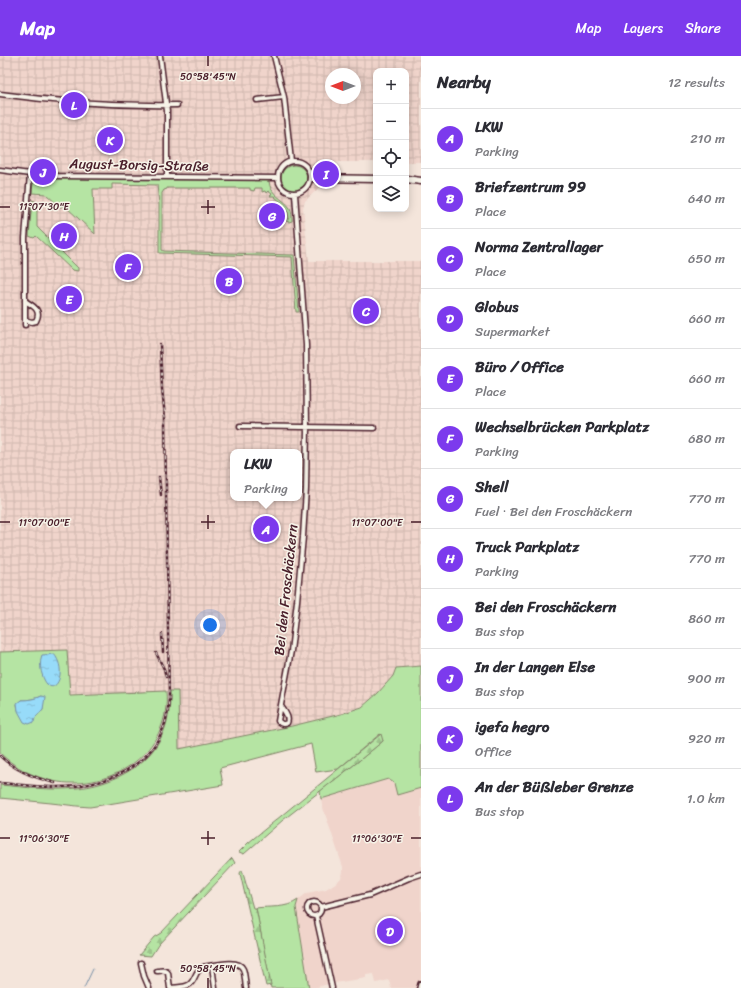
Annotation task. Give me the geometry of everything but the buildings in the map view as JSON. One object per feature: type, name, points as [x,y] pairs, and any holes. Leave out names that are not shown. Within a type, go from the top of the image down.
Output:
[{"type":"highway","points":[[311,178],[373,179]]},
{"type":"highway","points":[[409,179],[421,179]]},
{"type":"main road","points":[[420,988],[421,984]]},
{"type":"street","points":[[160,56],[166,105],[167,177]]},
{"type":"street","points":[[274,56],[284,97],[291,161]]},
{"type":"street","points":[[0,94],[38,99],[92,103],[177,105]]},
{"type":"street","points":[[257,100],[284,97]]},
{"type":"street","points":[[291,161],[296,161],[305,165],[311,178],[308,187],[300,193],[295,194],[285,191],[281,187],[278,178],[282,167],[291,161]]},
{"type":"street","name":"August-Borsig-Straße","points":[[0,170],[58,176],[278,178]]},
{"type":"street","points":[[25,301],[38,311],[38,318],[36,321],[25,323],[25,301],[25,238],[30,174]]},
{"type":"street","name":"Bei den Froschäckern","points":[[281,706],[291,651],[302,554],[306,489],[306,345],[295,194]]},
{"type":"street","points":[[240,426],[374,428]]},
{"type":"street","points":[[321,908],[370,896],[421,874]]},
{"type":"street","points":[[311,902],[318,903],[321,908],[321,912],[316,916],[311,916],[307,913],[307,908],[311,902]]},
{"type":"street","points":[[316,916],[332,988]]},
{"type":"street","points":[[141,963],[149,988]]},
{"type":"street","points":[[157,972],[167,971],[170,988],[186,987],[190,984],[199,968],[234,963],[240,964],[243,968],[246,988]]},
{"type":"street","points":[[212,966],[215,988]]},
{"type":"shaded area","points":[[0,56],[421,56],[421,162],[409,162],[409,68],[373,68],[373,162],[336,162],[338,184],[323,184],[305,201],[303,208],[309,261],[421,261],[421,666],[396,668],[393,676],[378,693],[362,707],[341,714],[292,726],[179,749],[177,691],[70,695],[67,650],[0,652]]},
{"type":"shaded area","points":[[388,779],[394,783],[398,794],[421,788],[421,988],[391,988],[389,980],[376,983],[374,974],[366,975],[366,978],[309,988],[296,907],[298,900],[307,893],[326,889],[331,886],[341,878],[343,872],[343,867],[321,799]]},
{"type":"green space","points":[[294,165],[303,169],[307,178],[303,187],[294,191],[285,187],[281,178],[285,169]]},
{"type":"green space","points":[[43,177],[269,181],[274,193],[290,208],[292,213],[292,221],[286,221],[286,219],[289,219],[285,206],[274,196],[270,196],[272,194],[268,191],[266,193],[265,191],[262,192],[262,188],[255,188],[254,191],[250,190],[250,188],[167,188],[162,193],[162,250],[294,255],[299,312],[296,312],[292,257],[159,253],[159,204],[157,185],[112,184],[112,189],[93,189],[95,234],[65,206],[60,207],[46,194],[32,193],[33,184],[35,181],[42,179]]},
{"type":"green space","points":[[32,200],[37,203],[37,227],[78,268],[78,271],[72,270],[36,236],[34,238],[29,236]]},
{"type":"green space","points":[[67,650],[70,695],[166,691],[165,711],[160,729],[151,745],[139,759],[124,770],[106,777],[88,782],[68,783],[40,778],[31,774],[14,765],[0,753],[0,652]],"holes":[[[41,696],[43,709],[35,718],[18,710],[17,704],[21,700]]]},
{"type":"green space","points":[[421,666],[421,788],[397,795],[394,783],[388,779],[321,799],[320,791],[383,741],[380,734],[338,769],[316,772],[311,744],[220,768],[223,785],[90,807],[0,798],[0,785],[67,789],[93,786],[118,777],[131,770],[151,753],[164,731],[170,706],[170,691],[178,691],[179,749],[292,726],[341,714],[362,707],[378,693],[393,676],[396,668]]},
{"type":"green space","points":[[381,734],[383,741],[283,820],[244,854],[239,852],[248,843]]},
{"type":"green space","points":[[232,858],[235,863],[158,945],[151,956],[139,955],[154,937],[161,933]]},
{"type":"green space","points":[[242,870],[253,908],[256,908],[271,985],[266,986],[240,873]]},
{"type":"green space","points":[[298,900],[296,907],[309,988],[271,988],[256,908],[283,906]]},
{"type":"water","points":[[54,654],[58,662],[60,677],[54,686],[50,686],[46,683],[42,674],[41,659],[42,655]]},
{"type":"water","points":[[41,696],[45,697],[43,709],[35,718],[34,722],[29,724],[24,722],[18,711],[17,703],[21,700]]},
{"type":"waterway","points":[[84,988],[93,969]]},
{"type":"railway","points":[[0,783],[57,787],[76,786],[102,781],[115,776],[138,763],[148,754],[156,743],[164,727],[169,699],[165,417],[160,344]]},
{"type":"railway","points":[[159,477],[161,495]]},
{"type":"railway","points":[[162,634],[163,652]]},
{"type":"railway","points":[[156,653],[164,669],[166,677]]},
{"type":"railway","points":[[0,756],[25,773],[55,783]]},
{"type":"place","name":"An der Büßleber Grenze","points":[[74,105]]},
{"type":"place","name":"igefa hegro","points":[[110,140]]},
{"type":"place","name":"In der Langen Else","points":[[43,172]]},
{"type":"place","name":"Bei den Froschäckern","points":[[326,174]]},
{"type":"place","name":"Shell","points":[[272,216]]},
{"type":"place","name":"Truck Parkplatz","points":[[64,236]]},
{"type":"place","name":"Wechselbrücken Parkplatz","points":[[128,267]]},
{"type":"place","name":"Briefzentrum 99","points":[[229,281]]},
{"type":"place","name":"Büro / Office","points":[[69,299]]},
{"type":"place","name":"Norma Zentrallager","points":[[366,311]]},
{"type":"place","name":"LKW","points":[[266,529]]},
{"type":"place","name":"Globus","points":[[390,931]]}]
